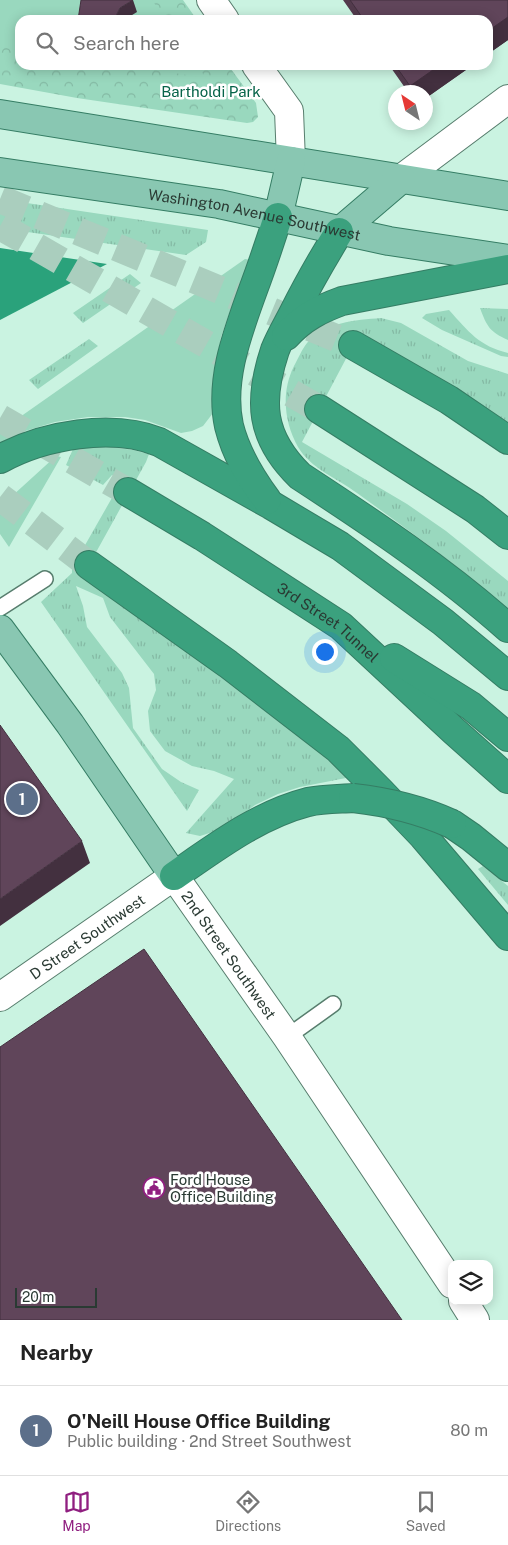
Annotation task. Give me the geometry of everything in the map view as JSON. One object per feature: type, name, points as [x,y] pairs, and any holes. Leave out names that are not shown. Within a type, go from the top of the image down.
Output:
[{"type":"highway","points":[[271,505],[242,464],[234,444],[229,424],[227,386],[236,337],[278,217]]},
{"type":"highway","points":[[339,232],[317,267],[275,348],[265,395],[264,412],[268,431],[277,449],[300,476],[386,534],[438,572],[508,628]]},
{"type":"highway","points":[[275,348],[303,319],[322,308],[342,301],[508,269]]},
{"type":"highway","points":[[353,345],[449,400],[508,440]]},
{"type":"highway","points":[[319,409],[467,504],[508,536]]},
{"type":"highway","points":[[0,459],[29,446],[80,434],[101,432],[125,434],[147,437],[159,442],[340,546],[443,622],[508,676]]},
{"type":"highway","name":"3rd Street Tunnel","points":[[128,492],[202,536],[341,626],[508,779]]},
{"type":"highway","points":[[89,565],[228,664],[338,749],[424,836],[508,936]]},
{"type":"highway","points":[[341,626],[471,706],[508,737]]},
{"type":"highway","points":[[174,876],[257,822],[308,802],[353,798],[381,801],[428,813],[452,824],[508,867]]},
{"type":"main road","points":[[0,114],[508,196]]},
{"type":"main road","points":[[278,217],[292,161]]},
{"type":"main road","name":"Washington Avenue Southwest","points":[[0,172],[219,204],[339,232],[508,259]]},
{"type":"main road","points":[[339,232],[401,179]]},
{"type":"main road","name":"2nd Street Southwest","points":[[0,629],[70,724],[174,876]]},
{"type":"street","points":[[211,0],[222,15]]},
{"type":"street","points":[[260,70],[289,111],[292,161]]},
{"type":"street","points":[[401,179],[508,99]]},
{"type":"street","name":"D Street Southwest","points":[[0,997],[174,876]]},
{"type":"street","name":"2nd Street Southwest","points":[[174,876],[287,1037],[448,1278]]},
{"type":"street","points":[[466,1305],[475,1320]]},
{"type":"lane","points":[[0,608],[45,578]]},
{"type":"lane","points":[[287,1037],[333,1004]]},
{"type":"green space","name":"Bartholdi Park","points":[[0,0],[183,0],[194,15],[15,15],[15,70],[232,70],[256,103],[258,117],[253,122],[247,123],[77,98],[0,84]]},
{"type":"green space","points":[[0,0],[152,0],[162,15],[15,15],[15,49],[0,47]]},
{"type":"green space","points":[[154,70],[200,70],[206,78]]},
{"type":"green space","points":[[0,199],[208,230],[206,242],[186,255],[0,228]]},
{"type":"green space","points":[[245,259],[252,260],[243,289],[238,287],[221,337],[215,369],[213,413],[203,426],[181,433],[145,420],[125,417],[88,417],[55,422],[22,432],[22,437],[0,448],[0,431]]},
{"type":"green space","points":[[130,274],[141,283],[83,323],[73,313]]},
{"type":"green space","points":[[480,308],[508,309],[508,340],[490,328]]},
{"type":"green space","points":[[449,310],[475,337],[489,346],[508,353],[508,357],[501,356],[442,330],[422,318],[426,314]]},
{"type":"green space","points":[[381,318],[401,323],[468,361],[508,374],[508,427],[358,336],[302,442],[407,504],[446,531],[508,581],[508,609],[415,535],[317,467],[303,454],[293,437],[287,417],[287,386],[294,366],[305,345],[314,336],[331,326],[351,321]]},
{"type":"green space","points":[[89,339],[98,346],[38,389],[29,380]]},
{"type":"green space","points":[[97,445],[149,454],[89,565],[351,777],[300,787],[278,794],[255,805],[216,831],[200,836],[186,833],[234,779],[214,771],[192,766],[165,751],[150,731],[148,711],[156,690],[154,674],[110,617],[103,598],[76,586],[83,606],[87,627],[122,673],[129,688],[133,728],[162,769],[181,782],[199,790],[187,811],[41,602],[72,573],[72,568],[121,482],[112,475],[103,485],[66,465],[73,449]]},
{"type":"green space","points":[[56,456],[61,457],[9,547],[0,534],[0,507]]},
{"type":"green space","points":[[483,866],[508,886],[508,905],[478,869]]},
{"type":"shaded area","points":[[0,248],[107,264],[0,320]]},
{"type":"building","points":[[81,0],[133,0],[120,8],[116,15],[79,15]]},
{"type":"building","points":[[350,0],[508,0],[508,17],[493,28],[493,15],[360,15]]},
{"type":"building","points":[[399,70],[433,70],[409,85]]},
{"type":"building","points":[[0,725],[82,841],[0,899]]},
{"type":"building","name":"Ford House Office Building","points":[[144,949],[402,1320],[0,1320],[0,1047]]},
{"type":"tunnel","points":[[0,199],[353,345]]},
{"type":"tunnel","points":[[0,226],[319,409]]},
{"type":"tunnel","points":[[0,418],[128,492]]},
{"type":"tunnel","points":[[0,497],[89,565]]},
{"type":"place","name":"O'Neill House Office Building","points":[[22,799]]},
{"type":"place","name":"Ford House Office Building","points":[[154,1188]]}]
